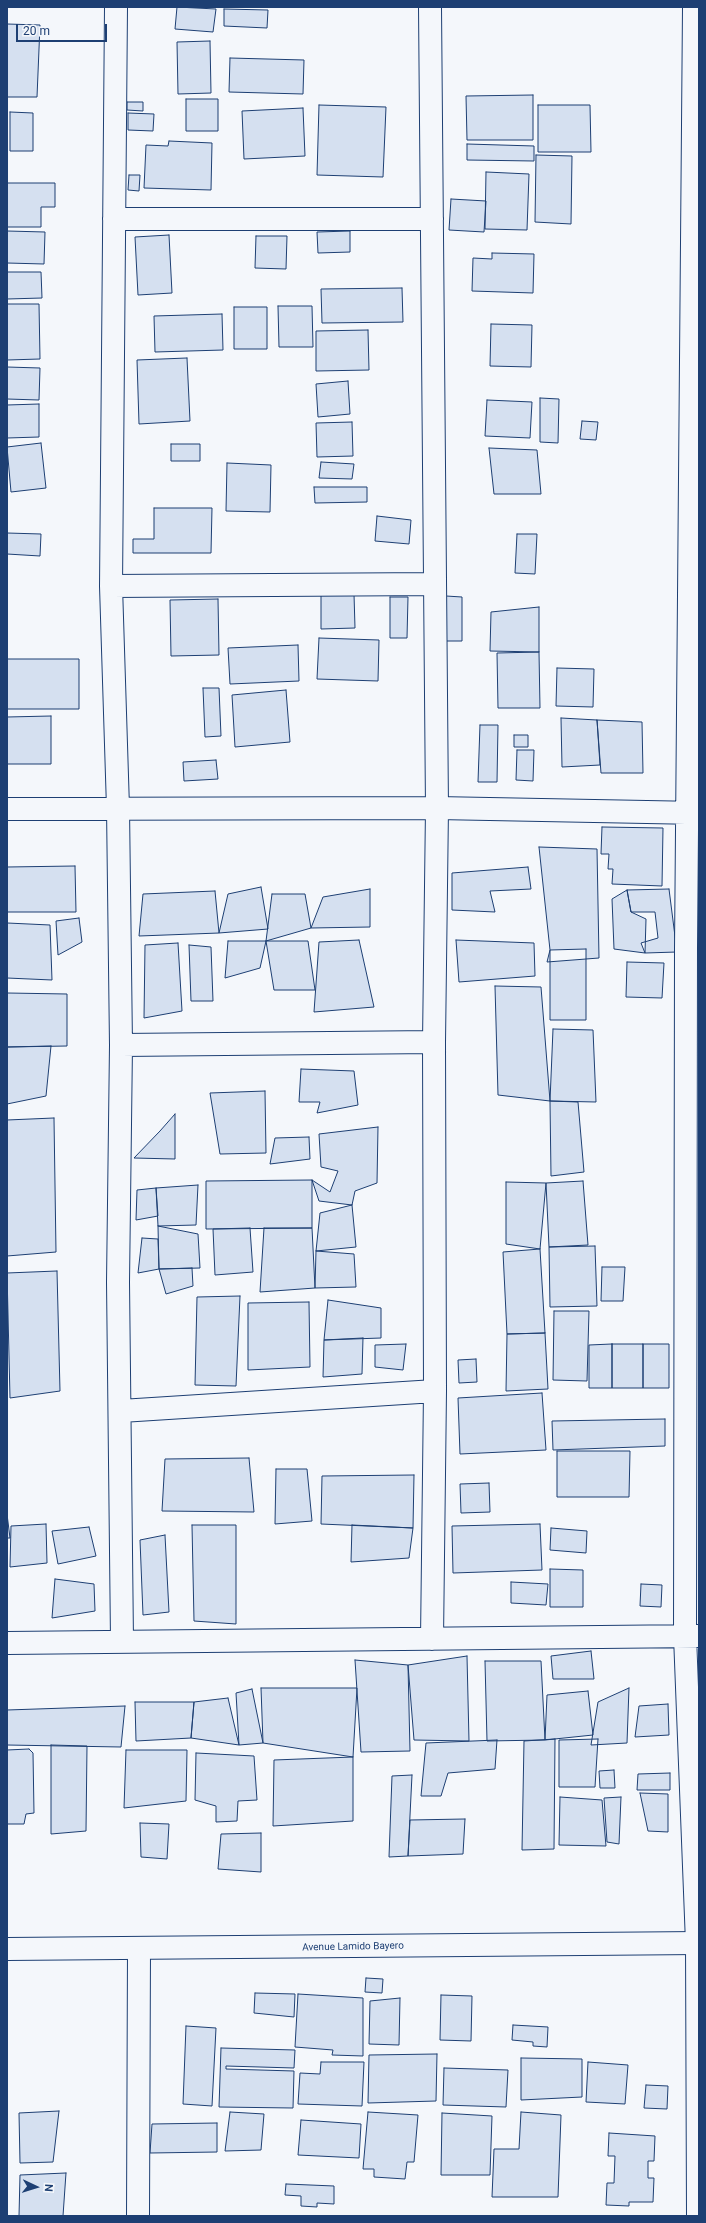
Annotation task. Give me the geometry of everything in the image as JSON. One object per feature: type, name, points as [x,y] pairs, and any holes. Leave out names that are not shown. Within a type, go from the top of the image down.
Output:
[{"type":"street","points":[[116,7],[111,586],[118,808],[121,1045],[118,1282],[121,1411],[122,1641]]},
{"type":"street","points":[[430,7],[437,808],[434,1042],[435,1391],[432,1639]]},
{"type":"street","points":[[694,7],[693,813],[686,947],[692,1636],[698,1943],[698,2216]]},
{"type":"street","points":[[114,219],[432,219]]},
{"type":"street","points":[[111,586],[435,584]]},
{"type":"street","points":[[7,809],[437,808],[693,813]]},
{"type":"street","points":[[121,1045],[434,1042]]},
{"type":"street","points":[[121,1411],[435,1391]]},
{"type":"street","points":[[7,1643],[692,1636]]},
{"type":"street","name":"Avenue Lamido Bayero","points":[[7,1949],[698,1943]]},
{"type":"street","points":[[138,2216],[139,1949]]},
{"type":"building","points":[[177,7],[216,9],[213,32],[175,29]]},
{"type":"building","points":[[224,9],[268,10],[267,28],[224,26]]},
{"type":"building","points":[[7,24],[40,25],[37,97],[7,97]]},
{"type":"building","points":[[210,41],[211,93],[178,94],[177,42]]},
{"type":"building","points":[[230,58],[304,60],[303,94],[229,92]]},
{"type":"building","points":[[533,95],[533,140],[467,140],[466,96]]},
{"type":"building","points":[[186,99],[218,99],[218,131],[186,131]]},
{"type":"building","points":[[127,102],[143,102],[143,111],[127,110]]},
{"type":"building","points":[[319,105],[386,107],[383,177],[317,175]]},
{"type":"building","points":[[538,105],[590,105],[591,152],[538,152]]},
{"type":"building","points":[[303,108],[305,156],[244,159],[242,111]]},
{"type":"building","points":[[10,112],[33,113],[33,151],[10,151]]},
{"type":"building","points":[[128,113],[154,114],[153,131],[128,130]]},
{"type":"building","points":[[169,141],[212,143],[211,190],[144,188],[146,145],[168,146]]},
{"type":"building","points":[[467,144],[534,146],[534,161],[467,160]]},
{"type":"building","points":[[536,155],[572,156],[571,224],[535,222]]},
{"type":"building","points":[[486,172],[529,174],[527,230],[485,229]]},
{"type":"building","points":[[129,175],[140,175],[139,191],[128,190]]},
{"type":"building","points":[[7,183],[55,183],[55,207],[41,207],[41,227],[7,227]]},
{"type":"building","points":[[451,199],[486,201],[484,232],[449,230]]},
{"type":"building","points":[[7,231],[45,232],[44,264],[7,263]]},
{"type":"building","points":[[350,231],[350,252],[318,253],[317,232]]},
{"type":"building","points":[[169,235],[172,293],[138,295],[135,237]]},
{"type":"building","points":[[256,236],[287,236],[286,269],[255,268]]},
{"type":"building","points":[[492,253],[534,254],[533,293],[472,291],[473,258],[492,259]]},
{"type":"building","points":[[7,272],[41,272],[42,298],[7,299]]},
{"type":"building","points":[[402,288],[403,322],[322,323],[321,289]]},
{"type":"building","points":[[7,304],[39,304],[40,359],[7,360]]},
{"type":"building","points":[[278,306],[312,306],[313,347],[279,347]]},
{"type":"building","points":[[234,307],[267,307],[267,349],[234,349]]},
{"type":"building","points":[[222,314],[223,350],[155,352],[154,316]]},
{"type":"building","points":[[491,324],[532,325],[531,367],[490,366]]},
{"type":"building","points":[[368,330],[369,370],[316,371],[316,331]]},
{"type":"building","points":[[187,358],[190,421],[139,424],[137,360]]},
{"type":"building","points":[[7,367],[40,368],[39,400],[7,399]]},
{"type":"building","points":[[348,381],[350,414],[318,417],[316,384]]},
{"type":"building","points":[[540,398],[559,399],[558,443],[540,442]]},
{"type":"building","points":[[487,400],[532,402],[530,438],[485,436]]},
{"type":"building","points":[[39,404],[39,437],[7,438],[7,405]]},
{"type":"building","points":[[582,421],[598,422],[596,440],[580,439]]},
{"type":"building","points":[[352,422],[353,456],[317,457],[316,423]]},
{"type":"building","points":[[41,443],[46,488],[11,492],[7,447]]},
{"type":"building","points":[[171,444],[200,444],[200,461],[171,461]]},
{"type":"building","points":[[489,448],[537,450],[541,494],[494,494]]},
{"type":"building","points":[[321,462],[354,464],[352,479],[319,478]]},
{"type":"building","points":[[227,463],[271,465],[270,512],[226,511]]},
{"type":"building","points":[[314,487],[367,487],[367,502],[315,503]]},
{"type":"building","points":[[154,508],[212,508],[211,553],[133,553],[133,539],[154,539]]},
{"type":"building","points":[[377,516],[411,520],[409,544],[375,541]]},
{"type":"building","points":[[7,533],[41,534],[40,556],[7,554]]},
{"type":"building","points":[[517,534],[537,534],[535,574],[515,573]]},
{"type":"building","points":[[321,594],[354,594],[355,628],[321,629]]},
{"type":"building","points":[[446,596],[462,597],[462,641],[446,641]]},
{"type":"building","points":[[390,597],[408,597],[407,638],[390,638]]},
{"type":"building","points":[[218,599],[219,655],[171,656],[170,600]]},
{"type":"building","points":[[539,607],[539,652],[490,651],[491,612]]},
{"type":"building","points":[[319,638],[379,640],[378,681],[317,679]]},
{"type":"building","points":[[298,645],[299,681],[230,684],[228,648]]},
{"type":"building","points":[[539,652],[540,708],[498,708],[497,653]]},
{"type":"building","points":[[7,659],[79,659],[79,709],[7,709]]},
{"type":"building","points":[[557,668],[594,669],[593,707],[556,706]]},
{"type":"building","points":[[203,688],[219,688],[221,736],[205,737]]},
{"type":"building","points":[[286,690],[290,742],[235,747],[232,695]]},
{"type":"building","points":[[51,716],[51,764],[7,764],[7,717]]},
{"type":"building","points":[[561,718],[597,720],[600,765],[562,767]]},
{"type":"building","points":[[597,720],[642,722],[643,773],[601,773]]},
{"type":"building","points":[[480,725],[498,725],[497,782],[478,782]]},
{"type":"building","points":[[514,735],[528,735],[528,747],[514,747]]},
{"type":"building","points":[[517,750],[534,750],[533,781],[516,780]]},
{"type":"building","points":[[216,760],[218,779],[184,781],[183,762]]},
{"type":"building","points":[[602,827],[663,828],[662,886],[612,884],[613,869],[608,869],[609,854],[601,854]]},
{"type":"building","points":[[539,847],[597,849],[599,958],[547,962],[550,950]]},
{"type":"building","points":[[75,866],[76,912],[7,912],[7,867]]},
{"type":"building","points":[[528,867],[531,889],[490,891],[495,912],[452,910],[452,873]]},
{"type":"building","points":[[261,887],[268,929],[219,933],[228,894]]},
{"type":"building","points":[[370,889],[370,927],[311,928],[323,897]]},
{"type":"building","points":[[669,889],[677,952],[645,953],[641,943],[658,938],[655,912],[631,912],[627,890]]},
{"type":"building","points":[[627,890],[631,912],[646,919],[645,953],[614,949],[612,899]]},
{"type":"building","points":[[215,891],[219,933],[139,936],[143,894]]},
{"type":"building","points":[[272,894],[305,894],[311,928],[266,941]]},
{"type":"building","points":[[79,918],[82,942],[58,955],[56,921]]},
{"type":"building","points":[[7,923],[50,925],[52,980],[7,978]]},
{"type":"building","points":[[359,940],[374,1007],[314,1012],[319,942]]},
{"type":"building","points":[[456,940],[534,943],[535,976],[459,982]]},
{"type":"building","points":[[228,941],[266,941],[260,968],[225,978]]},
{"type":"building","points":[[266,941],[308,941],[315,990],[274,990]]},
{"type":"building","points":[[178,943],[182,1011],[144,1018],[145,945]]},
{"type":"building","points":[[189,945],[211,947],[213,1001],[191,1001]]},
{"type":"building","points":[[586,949],[586,1020],[550,1020],[550,950]]},
{"type":"building","points":[[627,962],[664,963],[662,998],[626,997]]},
{"type":"building","points":[[495,986],[541,987],[550,1101],[498,1095]]},
{"type":"building","points":[[7,993],[67,994],[67,1046],[7,1047]]},
{"type":"building","points":[[553,1029],[593,1030],[596,1102],[550,1101]]},
{"type":"building","points":[[51,1046],[46,1096],[7,1104],[7,1047]]},
{"type":"building","points":[[301,1069],[354,1071],[358,1105],[317,1113],[320,1102],[299,1102]]},
{"type":"building","points":[[265,1091],[266,1153],[220,1154],[210,1093]]},
{"type":"building","points":[[550,1101],[578,1102],[584,1172],[551,1176]]},
{"type":"building","points":[[175,1114],[175,1159],[134,1158],[160,1131]]},
{"type":"building","points":[[54,1118],[56,1252],[7,1256],[7,1120]]},
{"type":"building","points":[[378,1127],[377,1183],[355,1191],[352,1205],[319,1201],[312,1180],[330,1192],[338,1171],[321,1167],[319,1134]]},
{"type":"building","points":[[309,1137],[310,1159],[270,1164],[275,1138]]},
{"type":"building","points":[[312,1180],[312,1228],[206,1229],[206,1181]]},
{"type":"building","points":[[583,1181],[588,1245],[549,1247],[546,1183]]},
{"type":"building","points":[[506,1182],[546,1183],[540,1249],[506,1244]]},
{"type":"building","points":[[198,1185],[196,1225],[158,1226],[156,1188]]},
{"type":"building","points":[[156,1188],[158,1216],[136,1220],[137,1190]]},
{"type":"building","points":[[352,1205],[356,1247],[316,1251],[320,1213]]},
{"type":"building","points":[[158,1226],[198,1234],[200,1268],[159,1269]]},
{"type":"building","points":[[250,1228],[253,1272],[215,1275],[213,1229]]},
{"type":"building","points":[[264,1228],[312,1228],[315,1288],[260,1292]]},
{"type":"building","points":[[142,1238],[158,1239],[159,1269],[138,1273]]},
{"type":"building","points":[[595,1246],[597,1306],[550,1307],[549,1247]]},
{"type":"building","points":[[540,1249],[545,1333],[507,1334],[503,1252]]},
{"type":"building","points":[[316,1251],[354,1254],[356,1287],[315,1288]]},
{"type":"building","points":[[602,1267],[625,1267],[623,1301],[601,1301]]},
{"type":"building","points":[[192,1268],[193,1286],[166,1294],[159,1269]]},
{"type":"building","points":[[57,1271],[60,1391],[10,1398],[7,1273]]},
{"type":"building","points":[[240,1296],[236,1386],[195,1385],[197,1297]]},
{"type":"building","points":[[328,1300],[381,1308],[381,1338],[324,1340]]},
{"type":"building","points":[[309,1302],[310,1367],[248,1370],[248,1303]]},
{"type":"building","points":[[554,1311],[589,1311],[587,1381],[553,1380]]},
{"type":"building","points":[[545,1333],[548,1389],[506,1391],[507,1334]]},
{"type":"building","points":[[363,1338],[362,1374],[323,1377],[324,1340]]},
{"type":"building","points":[[406,1344],[403,1370],[375,1367],[375,1345]]},
{"type":"building","points":[[612,1344],[643,1344],[643,1388],[612,1388]]},
{"type":"building","points":[[612,1344],[612,1388],[589,1388],[589,1345]]},
{"type":"building","points":[[643,1344],[669,1344],[669,1388],[643,1388]]},
{"type":"building","points":[[476,1359],[477,1382],[459,1383],[458,1360]]},
{"type":"building","points":[[542,1393],[546,1450],[460,1454],[458,1398]]},
{"type":"building","points":[[665,1419],[665,1446],[553,1450],[552,1421]]},
{"type":"building","points":[[557,1451],[630,1451],[629,1497],[557,1497]]},
{"type":"building","points":[[249,1458],[254,1512],[162,1511],[165,1459]]},
{"type":"building","points":[[276,1469],[307,1469],[312,1521],[275,1524]]},
{"type":"building","points":[[414,1475],[413,1528],[321,1524],[322,1476]]},
{"type":"building","points":[[489,1483],[490,1512],[461,1513],[460,1484]]},
{"type":"building","points":[[7,1514],[10,1538],[7,1538]]},
{"type":"building","points":[[46,1524],[47,1563],[10,1567],[11,1526]]},
{"type":"building","points":[[540,1524],[542,1570],[453,1573],[452,1526]]},
{"type":"building","points":[[192,1525],[236,1525],[236,1624],[194,1621]]},
{"type":"building","points":[[352,1525],[413,1528],[409,1558],[351,1562]]},
{"type":"building","points":[[89,1527],[96,1556],[58,1564],[52,1531]]},
{"type":"building","points":[[551,1528],[587,1531],[586,1553],[550,1550]]},
{"type":"building","points":[[165,1535],[169,1612],[143,1615],[140,1540]]},
{"type":"building","points":[[550,1569],[583,1570],[583,1607],[550,1607]]},
{"type":"building","points":[[55,1579],[94,1584],[95,1611],[52,1618]]},
{"type":"building","points":[[511,1582],[548,1584],[546,1605],[511,1603]]},
{"type":"building","points":[[641,1584],[662,1585],[661,1607],[640,1606]]},
{"type":"building","points":[[591,1651],[594,1679],[553,1679],[551,1656]]},
{"type":"building","points":[[467,1656],[469,1741],[414,1740],[408,1665]]},
{"type":"building","points":[[355,1660],[408,1665],[410,1751],[361,1752]]},
{"type":"building","points":[[485,1661],[541,1661],[545,1740],[487,1741]]},
{"type":"building","points":[[261,1688],[357,1688],[353,1757],[263,1743]]},
{"type":"building","points":[[629,1688],[627,1743],[591,1745],[598,1702]]},
{"type":"building","points":[[252,1689],[263,1743],[239,1745],[236,1693]]},
{"type":"building","points":[[588,1691],[593,1735],[545,1740],[547,1695]]},
{"type":"building","points":[[228,1698],[239,1745],[191,1738],[194,1702]]},
{"type":"building","points":[[135,1702],[194,1702],[191,1738],[136,1741]]},
{"type":"building","points":[[668,1704],[669,1735],[635,1737],[639,1706]]},
{"type":"building","points":[[125,1706],[121,1747],[7,1745],[7,1710]]},
{"type":"building","points":[[555,1739],[554,1849],[522,1850],[524,1741]]},
{"type":"building","points":[[598,1739],[595,1787],[559,1787],[559,1740]]},
{"type":"building","points":[[497,1740],[495,1769],[448,1773],[441,1796],[421,1796],[426,1743]]},
{"type":"building","points":[[51,1745],[87,1746],[86,1831],[51,1834]]},
{"type":"building","points":[[29,1749],[33,1753],[34,1813],[26,1814],[24,1824],[7,1824],[7,1750]]},
{"type":"building","points":[[126,1750],[187,1750],[186,1801],[124,1808]]},
{"type":"building","points":[[196,1753],[254,1756],[257,1800],[238,1801],[237,1821],[216,1822],[216,1806],[195,1800]]},
{"type":"building","points":[[353,1757],[353,1821],[273,1826],[274,1760]]},
{"type":"building","points":[[614,1770],[615,1788],[600,1788],[599,1771]]},
{"type":"building","points":[[670,1773],[670,1790],[637,1790],[638,1774]]},
{"type":"building","points":[[412,1775],[408,1856],[389,1857],[392,1776]]},
{"type":"building","points":[[640,1793],[668,1794],[668,1832],[648,1831]]},
{"type":"building","points":[[560,1797],[602,1800],[606,1846],[559,1845]]},
{"type":"building","points":[[621,1797],[619,1844],[607,1842],[604,1798]]},
{"type":"building","points":[[465,1819],[463,1854],[408,1856],[410,1820]]},
{"type":"building","points":[[140,1823],[169,1824],[167,1859],[141,1857]]},
{"type":"building","points":[[261,1833],[261,1872],[218,1869],[221,1834]]},
{"type":"building","points":[[366,1978],[383,1979],[382,1993],[365,1992]]},
{"type":"building","points":[[255,1993],[295,1994],[294,2017],[254,2013]]},
{"type":"building","points":[[298,1994],[363,1998],[363,2056],[332,2055],[333,2050],[295,2047]]},
{"type":"building","points":[[441,1995],[472,1996],[471,2041],[440,2040]]},
{"type":"building","points":[[400,1998],[399,2045],[369,2044],[370,2001]]},
{"type":"building","points":[[513,2025],[548,2027],[547,2047],[533,2046],[533,2042],[512,2040]]},
{"type":"building","points":[[186,2026],[216,2028],[212,2106],[183,2104]]},
{"type":"building","points":[[221,2048],[295,2050],[294,2068],[226,2066],[226,2069],[294,2071],[293,2108],[219,2107]]},
{"type":"building","points":[[437,2054],[436,2101],[368,2103],[369,2055]]},
{"type":"building","points":[[521,2058],[582,2059],[582,2097],[521,2100]]},
{"type":"building","points":[[321,2062],[364,2062],[362,2106],[298,2104],[300,2073],[320,2074]]},
{"type":"building","points":[[588,2062],[628,2065],[625,2104],[586,2102]]},
{"type":"building","points":[[444,2068],[508,2070],[506,2107],[443,2105]]},
{"type":"building","points":[[646,2085],[668,2086],[667,2109],[644,2108]]},
{"type":"building","points":[[59,2111],[53,2162],[20,2163],[19,2113]]},
{"type":"building","points":[[230,2112],[264,2114],[261,2150],[225,2151]]},
{"type":"building","points":[[368,2112],[418,2115],[414,2162],[407,2162],[405,2179],[374,2177],[374,2169],[363,2169]]},
{"type":"building","points":[[521,2112],[561,2115],[558,2197],[492,2197],[494,2149],[519,2149]]},
{"type":"building","points":[[442,2113],[492,2116],[490,2175],[441,2175]]},
{"type":"building","points":[[301,2120],[361,2124],[359,2158],[298,2155]]},
{"type":"building","points":[[217,2123],[217,2152],[150,2153],[152,2124]]},
{"type":"building","points":[[609,2133],[655,2136],[654,2161],[648,2161],[648,2178],[654,2178],[653,2202],[629,2202],[629,2206],[606,2205],[607,2183],[614,2183],[615,2156],[608,2156]]},
{"type":"building","points":[[66,2173],[63,2216],[19,2216],[20,2175]]},
{"type":"building","points":[[286,2184],[334,2186],[334,2204],[317,2203],[317,2207],[301,2206],[301,2196],[285,2195]]}]
